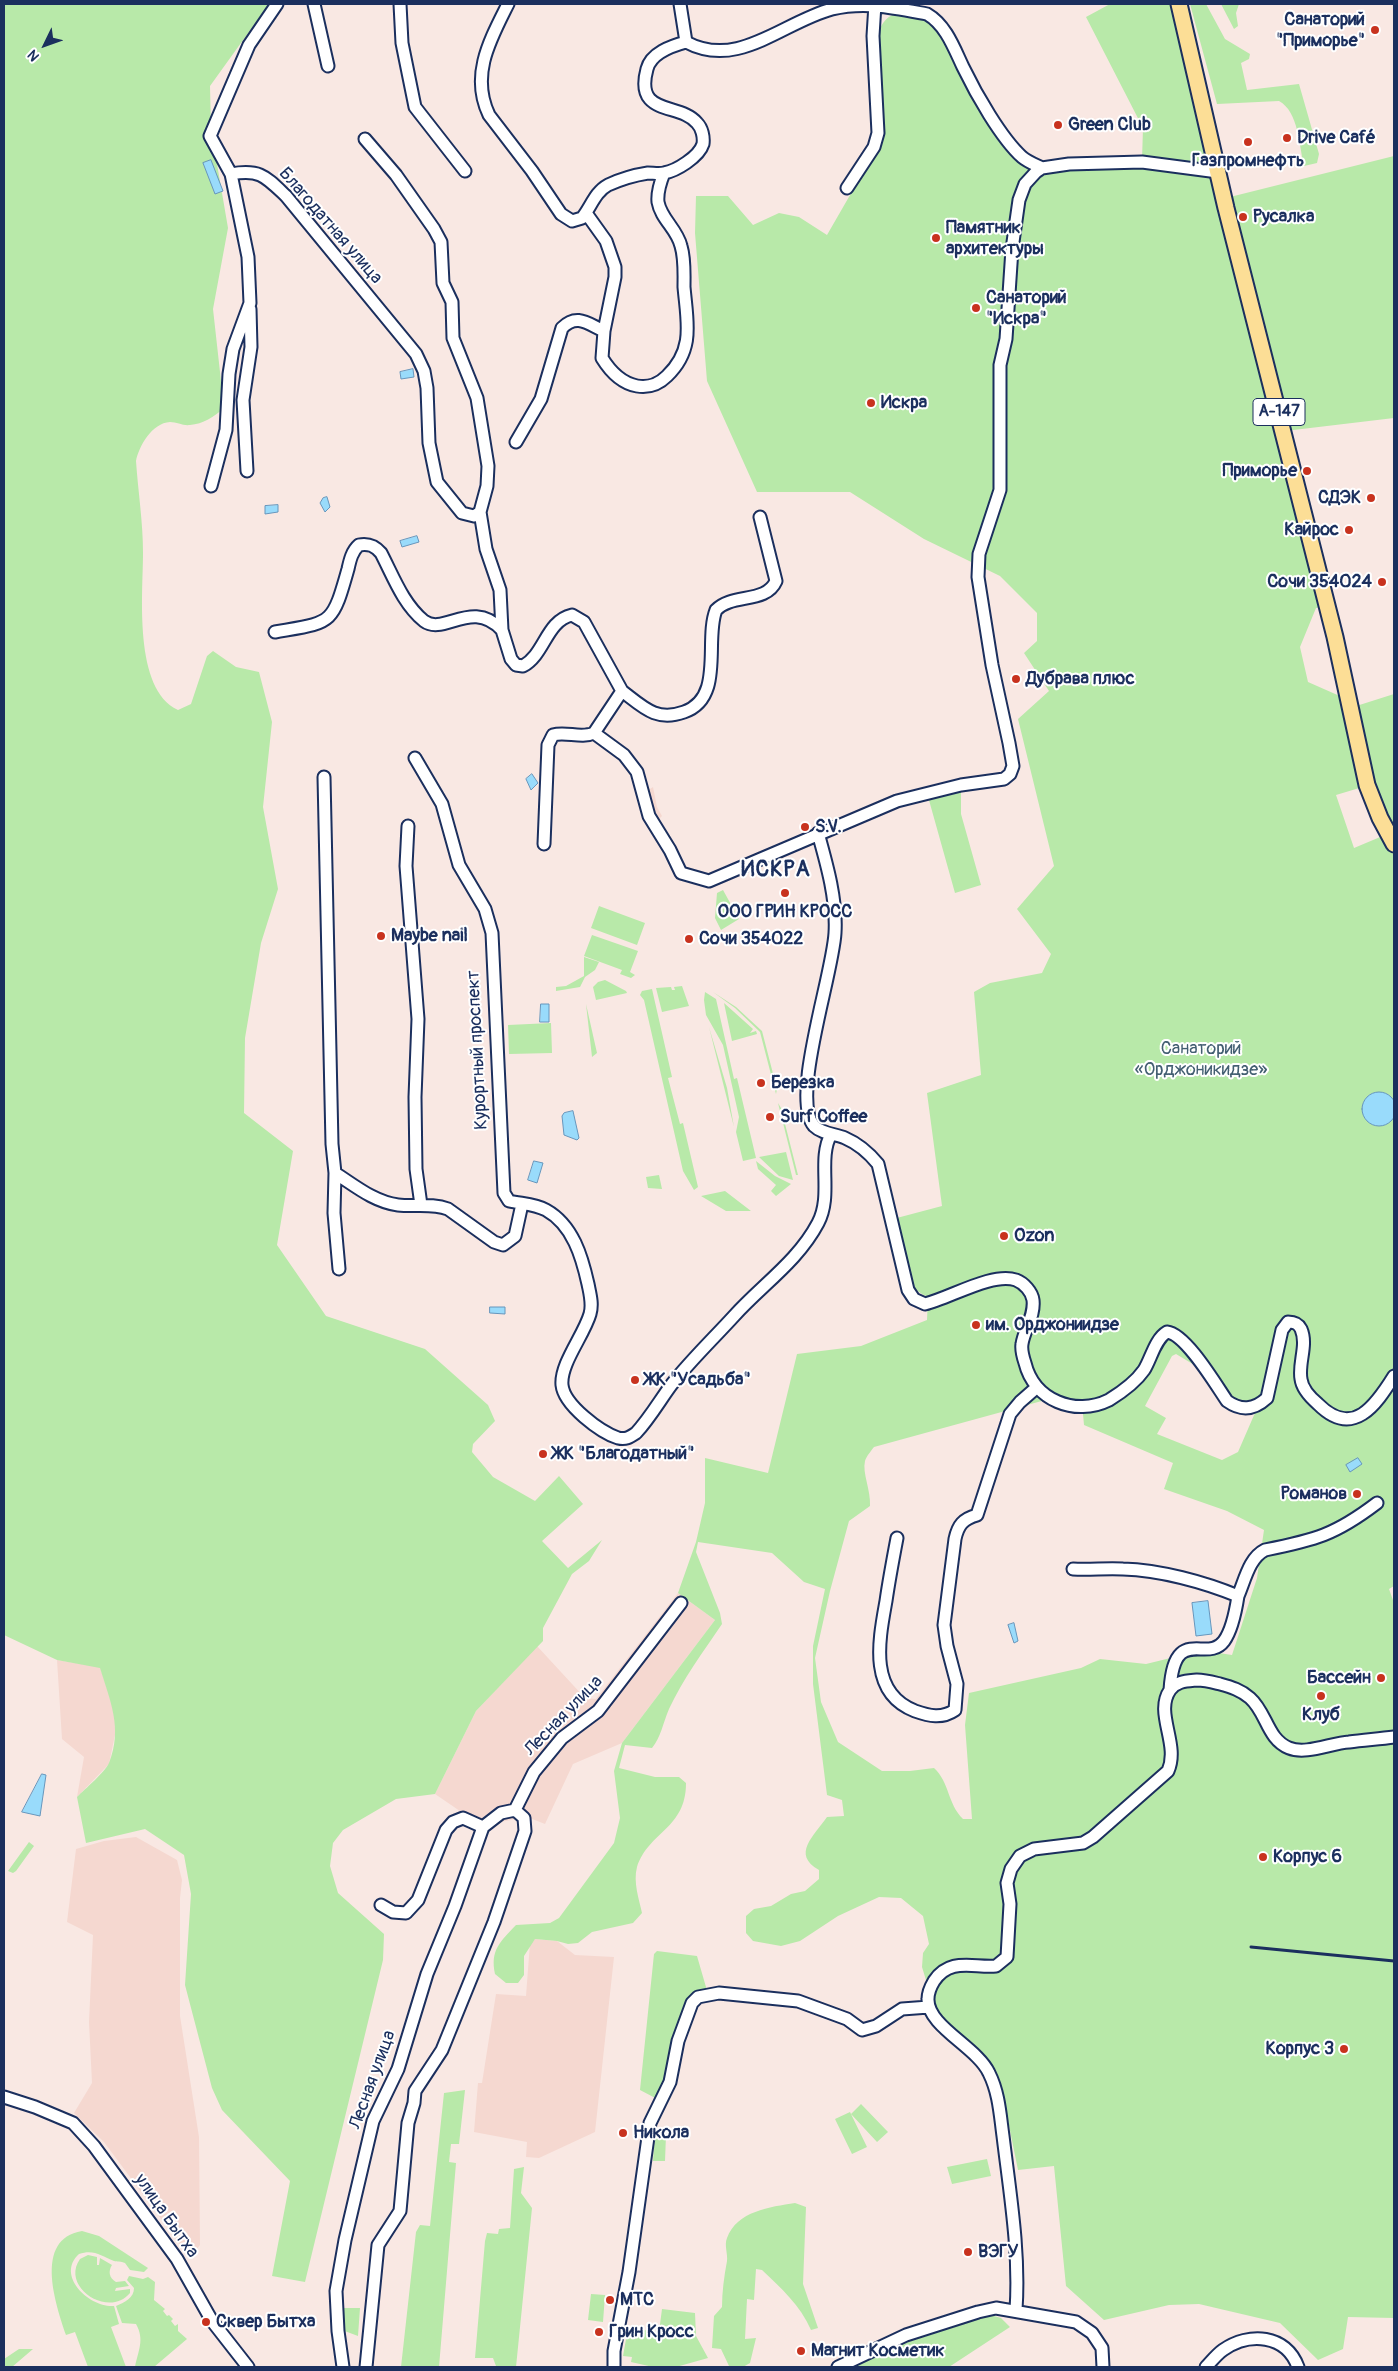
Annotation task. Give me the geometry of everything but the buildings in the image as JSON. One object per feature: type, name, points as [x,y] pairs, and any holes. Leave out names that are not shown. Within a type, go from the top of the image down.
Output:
[{"type":"main road","name":"А-147","points":[[1179,4],[1218,172],[1335,637],[1367,785],[1380,818],[1394,844]]},
{"type":"street","points":[[247,471],[243,400],[251,347],[248,257],[231,174],[210,136],[211,129],[234,83],[249,45],[277,4]]},
{"type":"street","points":[[314,4],[328,66]]},
{"type":"street","points":[[400,4],[402,43],[415,107],[465,170]]},
{"type":"street","points":[[508,4],[483,62],[480,78],[485,106],[489,115],[532,171],[561,214],[572,221],[577,221],[586,213],[596,196],[607,186],[632,176],[664,173],[684,164],[697,154],[702,146],[704,134],[697,122],[685,115],[656,104],[648,97],[644,88],[647,67],[658,54],[670,46],[686,42],[697,48],[717,52],[735,51],[803,20],[833,9],[863,5],[875,4],[927,14],[935,18],[944,30],[970,81],[1010,144],[1024,159],[1042,168]]},
{"type":"street","points":[[680,4],[686,42]]},
{"type":"street","points":[[847,188],[874,147],[878,133],[873,36],[875,4]]},
{"type":"street","points":[[365,139],[396,175],[438,235],[442,249],[443,283],[452,302],[453,338],[477,398],[488,466],[487,486],[480,512],[486,548],[500,590],[502,630],[511,659],[516,665],[523,666],[531,662],[560,619],[572,615],[584,622],[622,691],[657,715],[678,714],[691,710],[698,704],[709,681],[716,610],[726,603],[764,594],[770,590],[776,581],[760,517]]},
{"type":"street","points":[[594,733],[624,755],[637,772],[649,816],[670,850],[681,873],[709,881],[896,801],[961,785],[1004,779],[1010,774],[1013,766],[988,648],[978,568],[983,541],[1000,490],[1000,365],[1006,339],[1012,249],[1019,200],[1025,184],[1036,172],[1042,168],[1069,164],[1142,162],[1218,172]]},
{"type":"street","name":"Благодатная улица","points":[[231,174],[256,172],[268,179],[316,231],[416,354],[424,371],[427,388],[429,443],[437,482],[462,513],[474,516],[480,512]]},
{"type":"street","points":[[586,213],[606,242],[615,267],[615,277],[604,331],[602,358],[621,379],[633,385],[646,388],[656,385],[678,365],[683,356],[688,336],[682,247],[660,208],[659,185],[664,173]]},
{"type":"street","points":[[211,486],[226,430],[228,374],[233,349],[250,303]]},
{"type":"street","points":[[516,442],[541,399],[562,328],[569,321],[576,319],[604,331]]},
{"type":"street","points":[[275,632],[311,626],[328,620],[338,603],[352,555],[359,545],[366,544],[377,548],[381,553],[400,591],[425,622],[436,624],[478,616],[494,620],[502,630]]},
{"type":"street","points":[[544,844],[550,739],[557,734],[583,736],[594,733],[622,691]]},
{"type":"street","name":"Курортный проспект","points":[[415,758],[442,804],[459,865],[482,902],[492,934],[503,1188],[509,1201],[522,1204]]},
{"type":"street","points":[[324,777],[332,1144],[335,1173],[334,1213],[340,1270]]},
{"type":"street","points":[[408,826],[406,866],[418,1019],[415,1097],[416,1170],[421,1205]]},
{"type":"street","points":[[818,833],[828,868],[835,931],[828,984],[806,1084],[806,1105],[815,1126],[846,1139],[868,1152],[878,1164],[908,1290],[914,1299],[925,1304],[977,1285],[1008,1279],[1017,1280],[1026,1287],[1033,1299],[1033,1308],[1022,1344],[1022,1355],[1029,1377],[1036,1388],[1049,1399],[1072,1406],[1089,1407],[1100,1404],[1132,1384],[1144,1370],[1162,1337],[1167,1332],[1176,1336],[1193,1353],[1227,1401],[1234,1406],[1251,1408],[1258,1406],[1267,1398],[1282,1330],[1288,1322],[1294,1322],[1300,1327],[1302,1335],[1300,1378],[1303,1385],[1324,1410],[1336,1417],[1350,1419],[1365,1414],[1378,1400],[1394,1376]]},
{"type":"street","points":[[335,1173],[378,1200],[397,1205],[440,1206],[448,1209],[494,1242],[502,1245],[515,1236],[522,1204],[537,1206],[556,1217],[575,1240],[582,1256],[592,1309],[563,1372],[562,1384],[566,1398],[596,1426],[619,1438],[628,1439],[642,1427],[672,1384],[704,1348],[809,1240],[820,1220],[825,1196],[827,1168],[824,1155],[825,1145],[831,1134]]},
{"type":"street","points":[[897,1538],[879,1642],[878,1661],[883,1679],[894,1697],[908,1708],[929,1716],[948,1715],[955,1710],[957,1684],[947,1646],[944,1625],[958,1527],[966,1518],[977,1515],[1010,1414],[1036,1388]]},
{"type":"street","points":[[1016,2310],[1017,2256],[1008,2165],[996,2093],[989,2073],[980,2058],[944,2029],[930,2007],[928,1998],[933,1982],[948,1968],[958,1965],[996,1966],[1007,1957],[1010,1904],[1007,1883],[1011,1869],[1020,1856],[1034,1849],[1083,1843],[1153,1787],[1168,1771],[1173,1752],[1165,1700],[1170,1690],[1172,1668],[1178,1656],[1186,1650],[1216,1647],[1224,1641],[1238,1596],[1252,1561],[1258,1553],[1322,1537],[1341,1528],[1377,1503]]},
{"type":"street","points":[[1073,1569],[1092,1571],[1123,1569],[1188,1579],[1238,1596]]},
{"type":"street","name":"Лесная улица","points":[[515,1810],[534,1772],[562,1738],[598,1711],[681,1603]]},
{"type":"street","points":[[1170,1690],[1186,1681],[1202,1680],[1236,1688],[1252,1699],[1276,1740],[1290,1749],[1299,1750],[1394,1737]]},
{"type":"street","points":[[366,2367],[378,2245],[400,2211],[408,2124],[414,2103],[415,2091],[442,2050],[494,1922],[525,1831],[524,1818],[515,1810],[501,1813],[483,1827],[463,1818],[454,1822],[446,1830],[418,1900],[406,1912],[393,1912],[381,1905]]},
{"type":"street","name":"Лесная улица","points":[[343,2365],[336,2291],[345,2240],[373,2121],[398,2069],[427,1974],[458,1899],[483,1827]]},
{"type":"street","points":[[614,2367],[614,2351],[629,2272],[650,2123],[670,2082],[687,2011],[698,1997],[720,1993],[798,2001],[847,2020],[862,2030],[876,2026],[902,2009],[930,2007]]},
{"type":"street","name":"улица Бытха","points":[[4,2097],[35,2107],[73,2123],[94,2146],[177,2259],[212,2321],[248,2367]]},
{"type":"street","points":[[838,2367],[906,2335],[996,2308],[1076,2322],[1092,2333],[1102,2348],[1103,2367]]},
{"type":"street","points":[[1206,2367],[1222,2350],[1242,2341],[1258,2338],[1271,2339],[1284,2348],[1295,2359],[1298,2367]]},
{"type":"shaded area","points":[[653,787],[657,807],[662,816],[658,820],[650,805],[647,791]]},
{"type":"shaded area","points":[[678,1593],[715,1620],[622,1743],[573,1764],[545,1824],[527,1817],[495,1823],[476,1822],[435,1794],[476,1711],[537,1646],[585,1698],[596,1699]]},
{"type":"shaded area","points":[[57,1660],[100,1667],[116,1716],[116,1730],[109,1764],[77,1797],[84,1757],[62,1739]]},
{"type":"shaded area","points":[[136,1837],[177,1860],[182,1880],[180,1898],[180,2016],[199,2137],[200,2245],[190,2258],[104,2142],[74,2113],[92,2083],[89,2022],[93,1935],[67,1922],[76,1849],[104,1841]]},
{"type":"shaded area","points":[[535,1939],[557,1941],[575,1955],[614,1957],[595,2132],[539,2158],[526,2157],[527,2142],[474,2132],[478,2083],[482,2083],[496,1994],[526,1996],[530,1943]]},
{"type":"green space","points":[[4,4],[269,4],[210,86],[211,129],[228,228],[213,309],[224,408],[204,422],[187,425],[170,422],[158,426],[143,442],[136,461],[143,541],[142,615],[147,662],[154,682],[164,699],[178,710],[191,704],[207,656],[213,651],[236,667],[259,672],[272,722],[263,807],[278,889],[261,943],[245,1038],[244,1113],[293,1151],[277,1245],[326,1316],[425,1349],[488,1405],[495,1421],[473,1444],[472,1452],[493,1477],[535,1501],[559,1476],[583,1504],[542,1541],[568,1568],[602,1540],[589,1561],[572,1574],[543,1628],[543,1641],[476,1711],[435,1794],[396,1799],[343,1830],[333,1843],[330,1866],[338,1893],[384,1934],[383,1960],[305,2282],[272,2276],[290,2181],[222,2110],[212,2088],[185,1985],[191,1894],[184,1855],[145,1829],[86,1843],[77,1797],[107,1767],[115,1738],[114,1715],[100,1668],[57,1660],[4,1635]]},
{"type":"green space","name":"Санаторий «Орджоникидзе»","points":[[1110,4],[1176,4],[1222,199],[1394,156],[1394,418],[1285,431],[1323,607],[1316,608],[1300,647],[1308,682],[1342,697],[1350,708],[1394,694],[1394,1586],[1389,1589],[1394,1603],[1394,2318],[1348,2317],[1343,2349],[1318,2360],[1280,2323],[1199,2304],[1169,2305],[1104,2320],[1066,2286],[1054,2166],[1018,2170],[1002,2091],[991,2070],[939,2023],[922,1967],[923,1953],[929,1944],[923,1916],[901,1898],[879,1897],[838,1916],[800,1941],[781,1946],[753,1941],[746,1933],[746,1916],[754,1909],[771,1906],[791,1894],[805,1891],[819,1879],[819,1870],[807,1858],[806,1851],[808,1845],[827,1817],[844,1816],[842,1800],[827,1795],[813,1684],[813,1646],[825,1589],[804,1582],[772,1553],[698,1542],[696,1552],[720,1613],[722,1624],[681,1687],[669,1709],[655,1744],[652,1748],[625,1745],[619,1768],[655,1777],[679,1777],[686,1783],[680,1810],[674,1820],[650,1845],[637,1867],[636,1884],[642,1913],[633,1923],[592,1932],[578,1943],[568,1944],[535,1939],[524,1956],[524,1975],[518,1983],[506,1983],[495,1974],[494,1966],[495,1952],[505,1936],[516,1925],[550,1923],[559,1918],[614,1843],[620,1818],[614,1771],[622,1743],[715,1620],[678,1593],[696,1542],[705,1503],[705,1458],[768,1473],[797,1354],[861,1346],[927,1320],[928,1297],[918,1292],[906,1274],[899,1252],[893,1219],[942,1206],[927,1093],[981,1075],[974,992],[990,983],[1042,973],[1051,954],[1017,909],[1054,866],[1018,719],[1049,691],[1024,653],[1037,641],[1037,613],[1000,576],[924,539],[850,492],[757,492],[707,381],[695,233],[696,196],[728,196],[753,225],[779,213],[799,217],[827,235],[876,150],[879,31],[884,21],[898,13],[914,16],[939,30],[1008,144],[1040,169],[1142,160],[1143,128],[1086,17]],"holes":[[[1366,786],[1385,835],[1354,848],[1336,795]],[[1176,1354],[1201,1369],[1235,1406],[1258,1406],[1238,1452],[1222,1460],[1157,1434],[1166,1418],[1145,1406],[1172,1356]],[[1049,1399],[1088,1407],[1083,1414],[1084,1425],[1173,1463],[1164,1489],[1227,1511],[1264,1530],[1257,1578],[1232,1655],[1212,1652],[1187,1654],[1146,1664],[1100,1659],[1081,1668],[969,1693],[965,1725],[972,1819],[963,1819],[954,1806],[943,1780],[934,1768],[910,1771],[882,1771],[838,1742],[821,1702],[815,1658],[830,1591],[849,1521],[870,1506],[864,1466],[866,1458],[874,1447]]]},
{"type":"green space","points":[[1190,4],[1206,4],[1225,39],[1250,54],[1249,59],[1241,63],[1247,90],[1299,84],[1319,154],[1317,163],[1304,166],[1297,130],[1291,113],[1279,101],[1217,104]]},
{"type":"green space","points":[[1221,4],[1239,4],[1236,13],[1238,26],[1234,29]]},
{"type":"green space","points":[[961,785],[961,814],[981,885],[955,893],[927,793]]},
{"type":"green space","points":[[723,890],[739,919],[721,930],[715,918],[717,893]]},
{"type":"green space","points":[[599,906],[645,923],[637,945],[591,928]]},
{"type":"green space","points":[[592,935],[638,951],[630,972],[635,975],[631,978],[620,974],[622,970],[584,956]]},
{"type":"green space","points":[[584,957],[599,962],[595,970],[585,977],[580,987],[556,991],[556,987],[566,986],[584,976]]},
{"type":"green space","points":[[605,980],[627,993],[596,1000],[593,987],[598,982]]},
{"type":"green space","points":[[682,986],[689,1006],[662,1012],[656,988],[671,987],[672,990],[675,990],[674,987]]},
{"type":"green space","points":[[652,989],[672,1077],[668,1078],[680,1124],[683,1123],[698,1187],[694,1190],[683,1171],[644,1000],[640,995],[642,991]]},
{"type":"green space","points":[[705,992],[716,999],[734,1079],[737,1078],[756,1158],[743,1161],[736,1132],[739,1117],[723,1045],[706,1015]]},
{"type":"green space","points":[[713,992],[736,1007],[762,1031],[777,1089],[776,1094],[760,1032],[735,1008]]},
{"type":"green space","points":[[724,1003],[753,1029],[750,1033],[756,1031],[757,1034],[732,1041]]},
{"type":"green space","points":[[586,1004],[597,1053],[592,1057]]},
{"type":"green space","points":[[551,1023],[552,1053],[509,1054],[508,1025]]},
{"type":"green space","points":[[709,1027],[727,1088],[734,1127]]},
{"type":"green space","points":[[778,1103],[781,1108],[798,1175],[796,1175]]},
{"type":"green space","points":[[786,1152],[793,1180],[779,1176],[759,1157]]},
{"type":"green space","points":[[756,1161],[775,1176],[791,1184],[776,1196],[771,1191],[776,1185],[758,1169]]},
{"type":"green space","points":[[659,1175],[662,1189],[648,1188],[646,1177]]},
{"type":"green space","points":[[725,1191],[751,1211],[726,1211],[701,1196]]},
{"type":"green space","points":[[29,1842],[34,1846],[16,1871],[13,1873],[8,1871]]},
{"type":"green space","points":[[657,1951],[697,1956],[708,1994],[698,1997],[661,2101],[640,2090],[654,1954]]},
{"type":"green space","points":[[465,2090],[459,2144],[451,2144],[449,2162],[456,2163],[439,2367],[401,2367],[416,2232],[420,2225],[430,2226],[444,2093]]},
{"type":"green space","points":[[861,2104],[888,2132],[877,2142],[851,2114]]},
{"type":"green space","points":[[850,2112],[867,2147],[852,2154],[835,2119]]},
{"type":"green space","points":[[655,2134],[666,2135],[665,2161],[653,2161]]},
{"type":"green space","points":[[987,2159],[991,2176],[952,2184],[947,2167]]},
{"type":"green space","points":[[524,2167],[521,2193],[532,2208],[516,2367],[496,2366],[493,2358],[475,2358],[485,2241],[487,2233],[498,2234],[499,2229],[510,2228],[514,2169]]},
{"type":"green space","points":[[795,2203],[806,2207],[803,2284],[818,2328],[811,2330],[790,2297],[762,2270],[756,2269],[754,2300],[747,2299],[745,2339],[756,2338],[750,2363],[743,2367],[727,2367],[729,2366],[721,2349],[712,2348],[714,2316],[722,2307],[727,2261],[727,2238],[738,2222],[746,2216],[775,2206]]},
{"type":"green space","points":[[82,2231],[99,2236],[148,2268],[144,2272],[130,2270],[125,2263],[89,2252],[79,2254],[73,2263],[71,2272],[73,2281],[78,2289],[86,2296],[95,2302],[114,2306],[119,2324],[111,2327],[126,2367],[88,2367],[75,2332],[66,2335],[54,2291],[53,2260],[57,2246],[67,2237]]},
{"type":"green space","points":[[88,2255],[97,2257],[97,2265],[99,2265],[100,2258],[112,2265],[110,2272],[112,2278],[116,2282],[125,2281],[129,2286],[116,2288],[115,2291],[130,2289],[130,2293],[121,2300],[111,2303],[100,2301],[81,2289],[76,2280],[76,2270],[80,2259]]},
{"type":"green space","points":[[129,2276],[143,2279],[148,2277],[155,2282],[154,2300],[165,2309],[163,2311],[173,2319],[171,2321],[175,2326],[178,2324],[178,2331],[187,2339],[154,2367],[135,2367],[140,2346],[139,2330],[136,2324],[122,2323],[116,2306],[131,2297],[134,2291],[134,2288],[127,2280]]},
{"type":"green space","points":[[591,2294],[605,2295],[603,2322],[588,2320]]},
{"type":"green space","points":[[343,2308],[360,2308],[358,2336],[342,2330]]},
{"type":"green space","points":[[662,2309],[695,2313],[696,2336],[708,2358],[676,2367],[653,2367],[631,2362],[632,2357],[623,2356],[628,2328],[659,2332]]},
{"type":"green space","points":[[991,2315],[1001,2318],[1010,2327],[949,2367],[853,2367],[908,2342]]},
{"type":"green space","points":[[19,2349],[33,2349],[12,2367],[4,2367],[4,2359]]},
{"type":"water","points":[[211,160],[223,191],[215,194],[203,163]]},
{"type":"water","points":[[413,369],[414,377],[401,379],[400,372]]},
{"type":"water","points":[[327,497],[330,507],[325,512],[320,503],[323,498]]},
{"type":"water","points":[[278,505],[278,512],[265,514],[265,506]]},
{"type":"water","points":[[417,536],[419,542],[402,547],[400,541]]},
{"type":"water","points":[[532,774],[538,783],[531,790],[526,779]]},
{"type":"water","points":[[541,1004],[549,1004],[549,1022],[540,1022]]},
{"type":"water","points":[[1379,1092],[1386,1093],[1391,1097],[1395,1102],[1395,1116],[1391,1121],[1386,1125],[1379,1126],[1372,1125],[1367,1121],[1363,1116],[1362,1109],[1363,1102],[1367,1097],[1372,1093]]},
{"type":"water","points":[[573,1111],[579,1138],[577,1140],[564,1135],[562,1116],[564,1113]]},
{"type":"water","points":[[534,1161],[543,1163],[537,1183],[528,1180]]},
{"type":"water","points":[[490,1307],[505,1307],[505,1314],[490,1313]]},
{"type":"water","points":[[1358,1458],[1362,1464],[1350,1472],[1346,1465]]},
{"type":"water","points":[[1208,1601],[1212,1634],[1196,1636],[1192,1603]]},
{"type":"water","points":[[1014,1623],[1018,1641],[1014,1643],[1008,1625]]},
{"type":"water","points":[[42,1774],[46,1775],[40,1816],[22,1812]]},
{"type":"railway","points":[[1251,1947],[1394,1961]]},
{"type":"place","name":"Санаторий \"Приморье\"","points":[[1375,30]]},
{"type":"place","name":"Green Club","points":[[1058,125]]},
{"type":"place","name":"Drive Café","points":[[1287,138]]},
{"type":"place","name":"Газпромнефть","points":[[1248,142]]},
{"type":"place","name":"Русалка","points":[[1243,217]]},
{"type":"place","name":"Памятник архитектуры","points":[[936,238]]},
{"type":"place","name":"Санаторий \"Искра\"","points":[[976,308]]},
{"type":"place","name":"Искра","points":[[871,403]]},
{"type":"place","name":"Приморье","points":[[1307,471]]},
{"type":"place","name":"СДЭК","points":[[1371,498]]},
{"type":"place","name":"Кайрос","points":[[1349,530]]},
{"type":"place","name":"Сочи 354024","points":[[1382,582]]},
{"type":"place","name":"Дубрава плюс","points":[[1016,679]]},
{"type":"place","name":"S.V.","points":[[805,827]]},
{"type":"place","name":"ООО ГРИН КРОСС","points":[[785,893]]},
{"type":"place","name":"Maybe nail","points":[[381,936]]},
{"type":"place","name":"Сочи 354022","points":[[689,939]]},
{"type":"place","name":"Березка","points":[[761,1083]]},
{"type":"place","name":"Surf Coffee","points":[[770,1117]]},
{"type":"place","name":"Ozon","points":[[1004,1236]]},
{"type":"place","name":"им. Орджониидзе","points":[[976,1325]]},
{"type":"place","name":"ЖК \"Усадьба\"","points":[[635,1380]]},
{"type":"place","name":"ЖК \"Благодатный\"","points":[[543,1454]]},
{"type":"place","name":"Романов","points":[[1357,1494]]},
{"type":"place","name":"Бассейн","points":[[1381,1678]]},
{"type":"place","name":"Клуб","points":[[1321,1696]]},
{"type":"place","name":"Корпус 6","points":[[1263,1857]]},
{"type":"place","name":"Корпус 3","points":[[1344,2049]]},
{"type":"place","name":"Никола","points":[[623,2133]]},
{"type":"place","name":"ВЭГУ","points":[[968,2252]]},
{"type":"place","name":"МТС","points":[[610,2300]]},
{"type":"place","name":"Сквер Бытха","points":[[206,2322]]},
{"type":"place","name":"Грин Кросс","points":[[599,2332]]},
{"type":"place","name":"Магнит Косметик","points":[[801,2351]]},
{"type":"district","name":"ИСКРА","points":[[776,870]]}]
